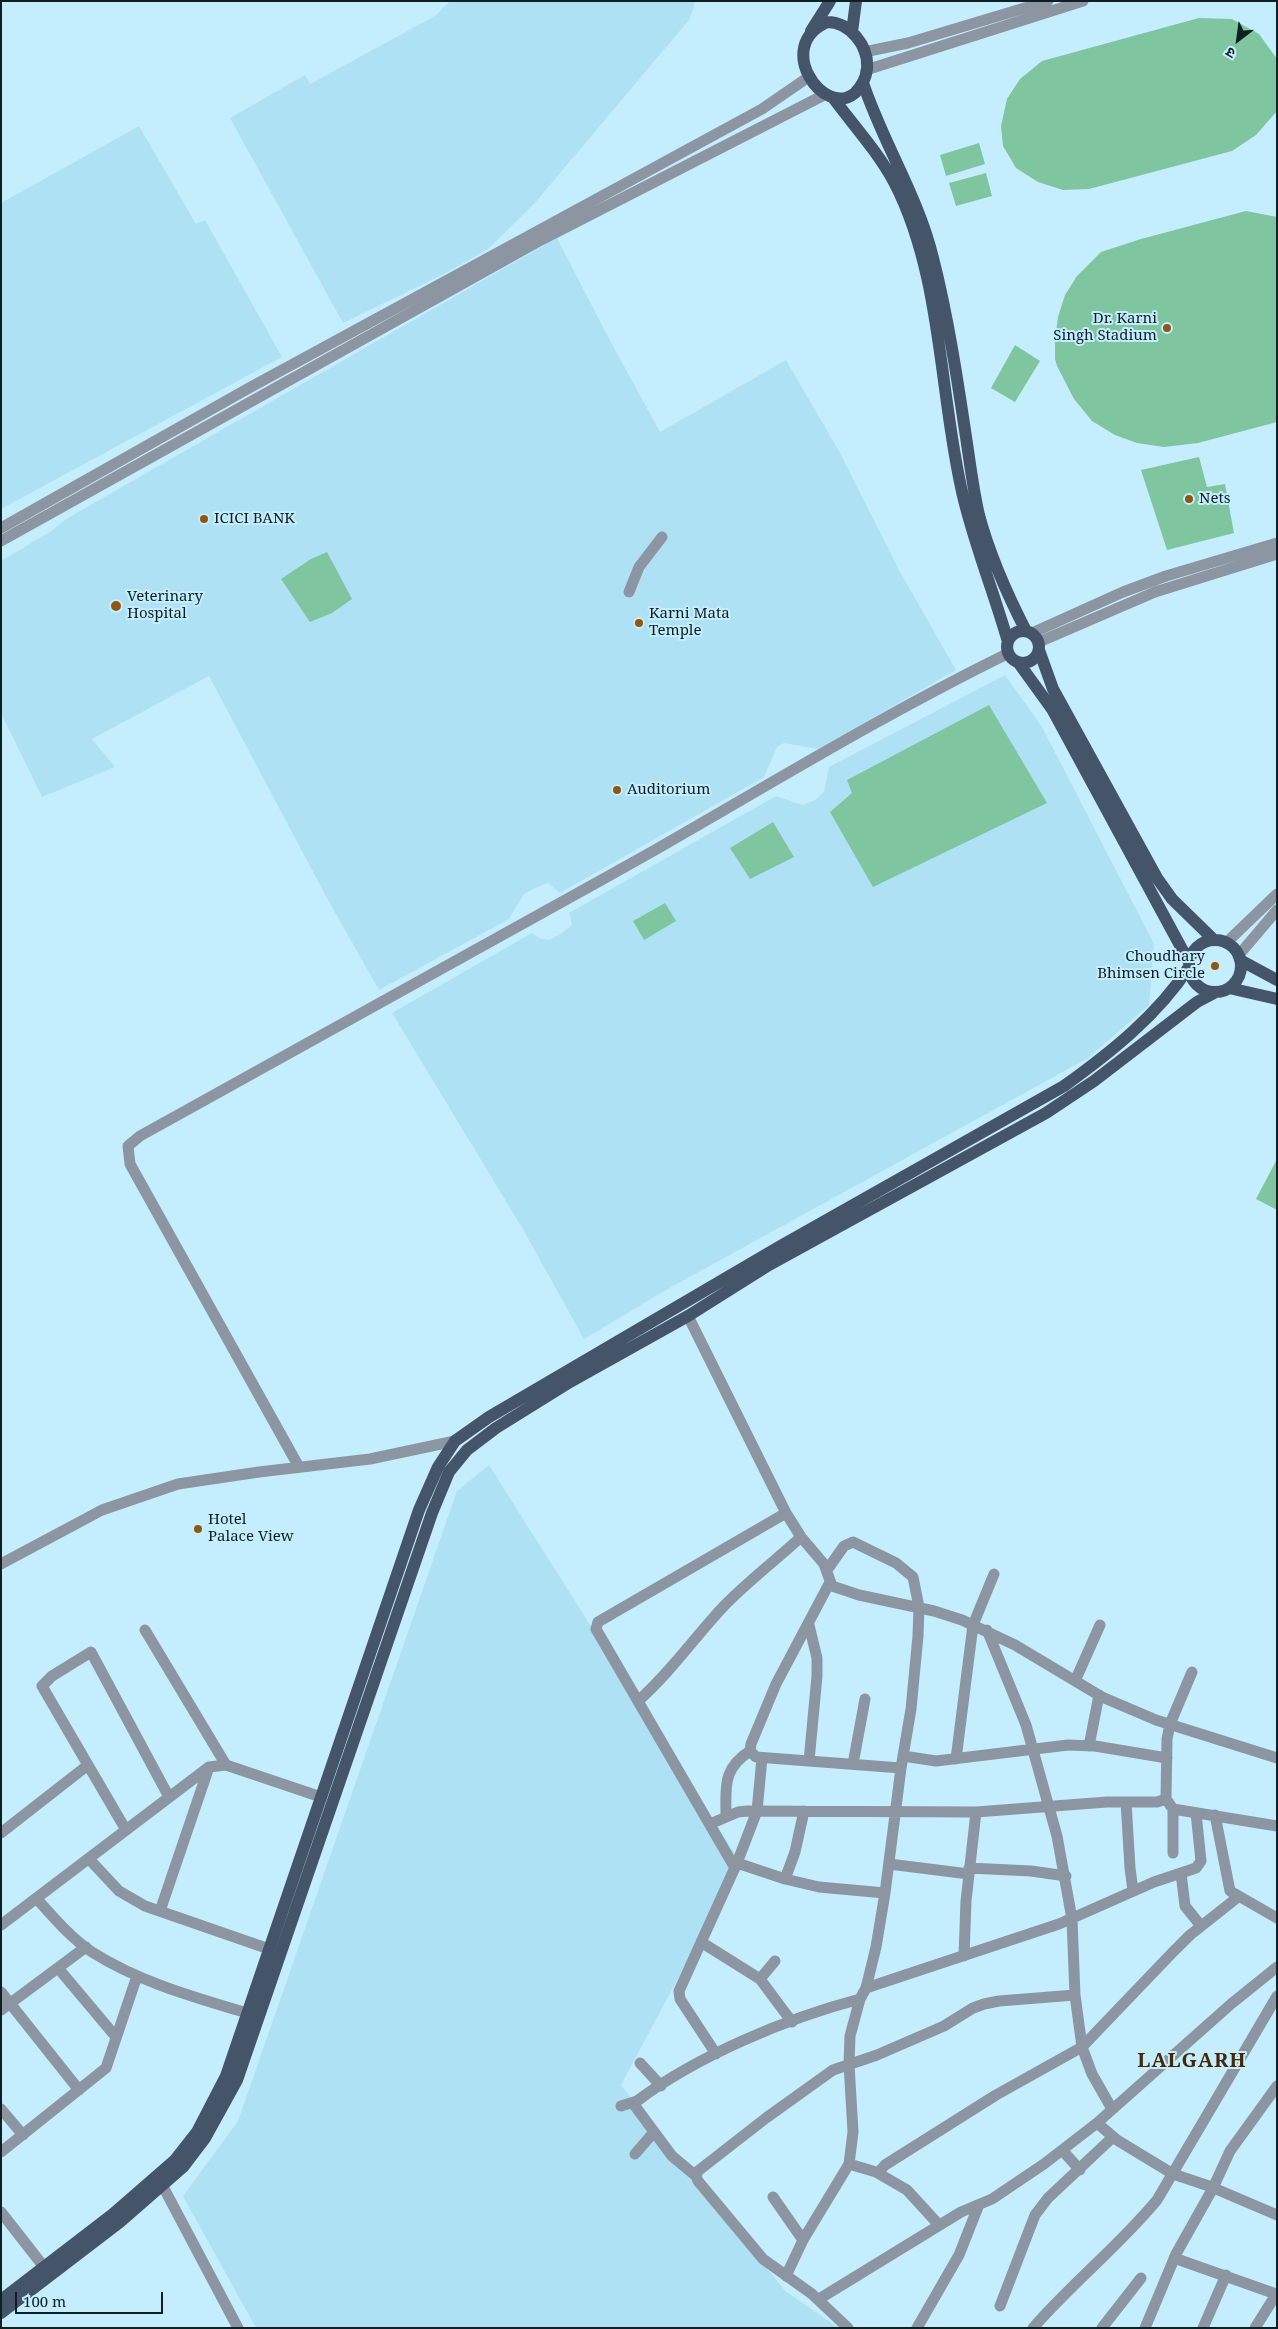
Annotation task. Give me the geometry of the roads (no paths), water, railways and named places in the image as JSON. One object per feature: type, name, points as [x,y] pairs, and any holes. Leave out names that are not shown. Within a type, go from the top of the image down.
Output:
[{"type":"main road","points":[[830,1],[808,35],[803,50],[803,60],[815,85],[830,96],[883,166],[893,182],[912,224],[935,323],[963,495],[1012,652],[1052,708],[1189,965],[1194,981],[1200,987],[1216,992]]},
{"type":"main road","points":[[852,32],[856,1]]},
{"type":"main road","points":[[808,35],[816,27],[827,22],[836,22],[852,32],[864,52],[867,63],[865,76],[858,90],[848,98],[830,96]]},
{"type":"main road","points":[[865,76],[877,123],[904,177],[924,225],[952,343],[979,516],[1008,594],[1034,639],[1053,689],[1157,878],[1172,899],[1239,958],[1277,980]]},
{"type":"main road","points":[[1012,652],[1012,635],[1018,631],[1034,639]]},
{"type":"main road","points":[[1012,652],[1027,662],[1035,658],[1034,639]]},
{"type":"main road","points":[[1,2300],[161,2181],[198,2132],[226,2076],[419,1510],[438,1467],[454,1441],[489,1417],[779,1247],[1064,1086],[1100,1060],[1166,999],[1189,965],[1199,945],[1220,941]]},
{"type":"main road","points":[[1229,988],[1240,972],[1239,958]]},
{"type":"main road","points":[[1,2313],[196,2151],[237,2080],[432,1513],[449,1472],[467,1450],[496,1428],[570,1382],[688,1316],[769,1265],[1046,1113],[1094,1081],[1197,1002],[1216,992],[1229,988],[1277,999]]},
{"type":"street","points":[[864,52],[908,44],[1048,1]]},
{"type":"street","points":[[865,76],[1083,1]]},
{"type":"street","points":[[1,528],[250,388],[762,109],[810,76]]},
{"type":"street","points":[[1,541],[542,240],[830,96]]},
{"type":"street","points":[[630,592],[639,567],[662,537]]},
{"type":"street","points":[[1034,639],[1123,592],[1166,576],[1277,542]]},
{"type":"street","points":[[1034,639],[1155,592],[1277,554]]},
{"type":"street","points":[[299,1467],[130,1164],[128,1146],[140,1136],[655,850],[794,769],[974,670],[1012,652]]},
{"type":"street","points":[[1220,941],[1277,894]]},
{"type":"street","points":[[1239,958],[1277,910]]},
{"type":"street","points":[[688,1316],[786,1513],[837,1589],[919,1607],[987,1630],[1040,1659],[1099,1695],[1170,1724],[1277,1758]]},
{"type":"street","points":[[1,1564],[102,1510],[178,1484],[370,1459],[454,1441]]},
{"type":"street","points":[[786,1513],[598,1622],[597,1634],[736,1866],[819,1887],[886,1894]]},
{"type":"street","points":[[638,1701],[658,1684],[725,1605],[801,1537]]},
{"type":"street","points":[[726,1817],[727,1777],[735,1763],[750,1751],[751,1744],[776,1684],[809,1625],[828,1576],[844,1546],[853,1542],[862,1544],[896,1563],[913,1577],[919,1607],[918,1636],[912,1700],[895,1813],[886,1894],[866,1988],[860,1999],[850,2036],[849,2064],[853,2132],[850,2164],[803,2240],[786,2276]]},
{"type":"street","points":[[956,1759],[973,1625],[994,1574]]},
{"type":"street","points":[[809,1625],[817,1658],[818,1676],[810,1761]]},
{"type":"street","points":[[1075,1681],[1100,1625]]},
{"type":"street","points":[[145,1630],[226,1765]]},
{"type":"street","points":[[987,1630],[1026,1724],[1048,1806],[1066,1876],[1072,1919],[1075,1995],[1082,2047],[1092,2074],[1112,2109]]},
{"type":"street","points":[[126,1830],[42,1686],[52,1676],[91,1652],[169,1797]]},
{"type":"street","points":[[1173,1853],[1166,1758],[1167,1739],[1170,1724],[1192,1672]]},
{"type":"street","points":[[1089,1746],[1099,1695]]},
{"type":"street","points":[[853,1764],[865,1699]]},
{"type":"street","points":[[750,1751],[756,1757],[762,1758],[853,1764],[936,1761],[1068,1745],[1089,1746],[1166,1758]]},
{"type":"street","points":[[716,2054],[679,1995],[736,1866],[756,1811],[762,1758]]},
{"type":"street","points":[[1,1833],[88,1765]]},
{"type":"street","points":[[1,1924],[90,1859],[209,1767],[226,1765],[321,1797]]},
{"type":"street","points":[[160,1911],[209,1767]]},
{"type":"street","points":[[1126,1802],[1133,1891]]},
{"type":"street","points":[[710,1824],[738,1812],[756,1811],[976,1812],[1048,1806],[1157,1802],[1196,1812],[1277,1826]]},
{"type":"street","points":[[786,1879],[795,1852],[804,1811]]},
{"type":"street","points":[[964,1956],[969,1871],[976,1812]]},
{"type":"street","points":[[866,1988],[1072,1919],[1133,1891],[1196,1868],[1201,1861],[1196,1812]]},
{"type":"street","points":[[1215,1815],[1228,1887],[1238,1897],[1277,1918]]},
{"type":"street","points":[[90,1859],[119,1891],[145,1906],[269,1950]]},
{"type":"street","points":[[889,1864],[969,1871],[1032,1871],[1066,1876]]},
{"type":"street","points":[[1181,1873],[1186,1906],[1201,1926]]},
{"type":"street","points":[[878,2173],[886,2164],[934,2136],[996,2095],[1082,2047],[1171,1954],[1201,1926],[1238,1897]]},
{"type":"street","points":[[37,1898],[58,1923],[86,1947],[137,1976],[247,2013]]},
{"type":"street","points":[[701,1942],[760,1979],[792,2022]]},
{"type":"street","points":[[6,2007],[86,1947]]},
{"type":"street","points":[[760,1979],[775,1961]]},
{"type":"street","points":[[819,2300],[961,2212],[978,2207],[1062,2150],[1097,2123],[1245,1992],[1277,1967]]},
{"type":"street","points":[[58,1968],[116,2038]]},
{"type":"street","points":[[1,2152],[106,2068],[137,1976]]},
{"type":"street","points":[[1,1992],[6,2007],[79,2090]]},
{"type":"street","points":[[696,2176],[698,2171],[766,2118],[833,2070],[878,2055],[944,2026],[973,2008],[984,2004],[999,2001],[1075,1995]]},
{"type":"street","points":[[1033,2328],[1092,2267],[1134,2228],[1157,2200],[1246,2044],[1277,1996]]},
{"type":"street","points":[[621,2106],[638,2101],[734,2044],[826,2007],[860,1999]]},
{"type":"street","points":[[640,2064],[661,2086]]},
{"type":"street","points":[[1145,2328],[1174,2258],[1213,2188],[1230,2152],[1277,2086]]},
{"type":"street","points":[[638,2101],[636,2106],[672,2156],[696,2176],[698,2181],[763,2259],[819,2300],[848,2328]]},
{"type":"street","points":[[1,2109],[23,2134]]},
{"type":"street","points":[[1097,2123],[1173,2174],[1213,2188],[1277,2215]]},
{"type":"street","points":[[635,2154],[654,2132]]},
{"type":"street","points":[[1000,2306],[1035,2215],[1048,2198],[1080,2170],[1114,2136]]},
{"type":"street","points":[[1062,2150],[1080,2170]]},
{"type":"street","points":[[850,2164],[878,2173],[907,2190],[939,2225]]},
{"type":"street","points":[[161,2181],[238,2328]]},
{"type":"street","points":[[773,2197],[803,2240]]},
{"type":"street","points":[[917,2328],[959,2255],[978,2207]]},
{"type":"street","points":[[1,2212],[44,2267]]},
{"type":"street","points":[[1174,2258],[1276,2294],[1255,2328]]},
{"type":"street","points":[[1203,2328],[1226,2275]]},
{"type":"street","points":[[1102,2328],[1141,2278]]},
{"type":"place","name":"Dr. Karni Singh Stadium","points":[[1167,328]]},
{"type":"place","name":"Nets","points":[[1189,499]]},
{"type":"place","name":"ICICI BANK","points":[[204,519]]},
{"type":"place","name":"Veterinary Hospital","points":[[116,606]]},
{"type":"place","name":"Karni Mata Temple","points":[[639,623]]},
{"type":"place","name":"Auditorium","points":[[617,790]]},
{"type":"place","name":"Choudhary Bhimsen Circle","points":[[1215,966]]},
{"type":"place","name":"Hotel Palace View","points":[[198,1529]]},
{"type":"district","name":"LALGARH","points":[[1192,2061]]}]
